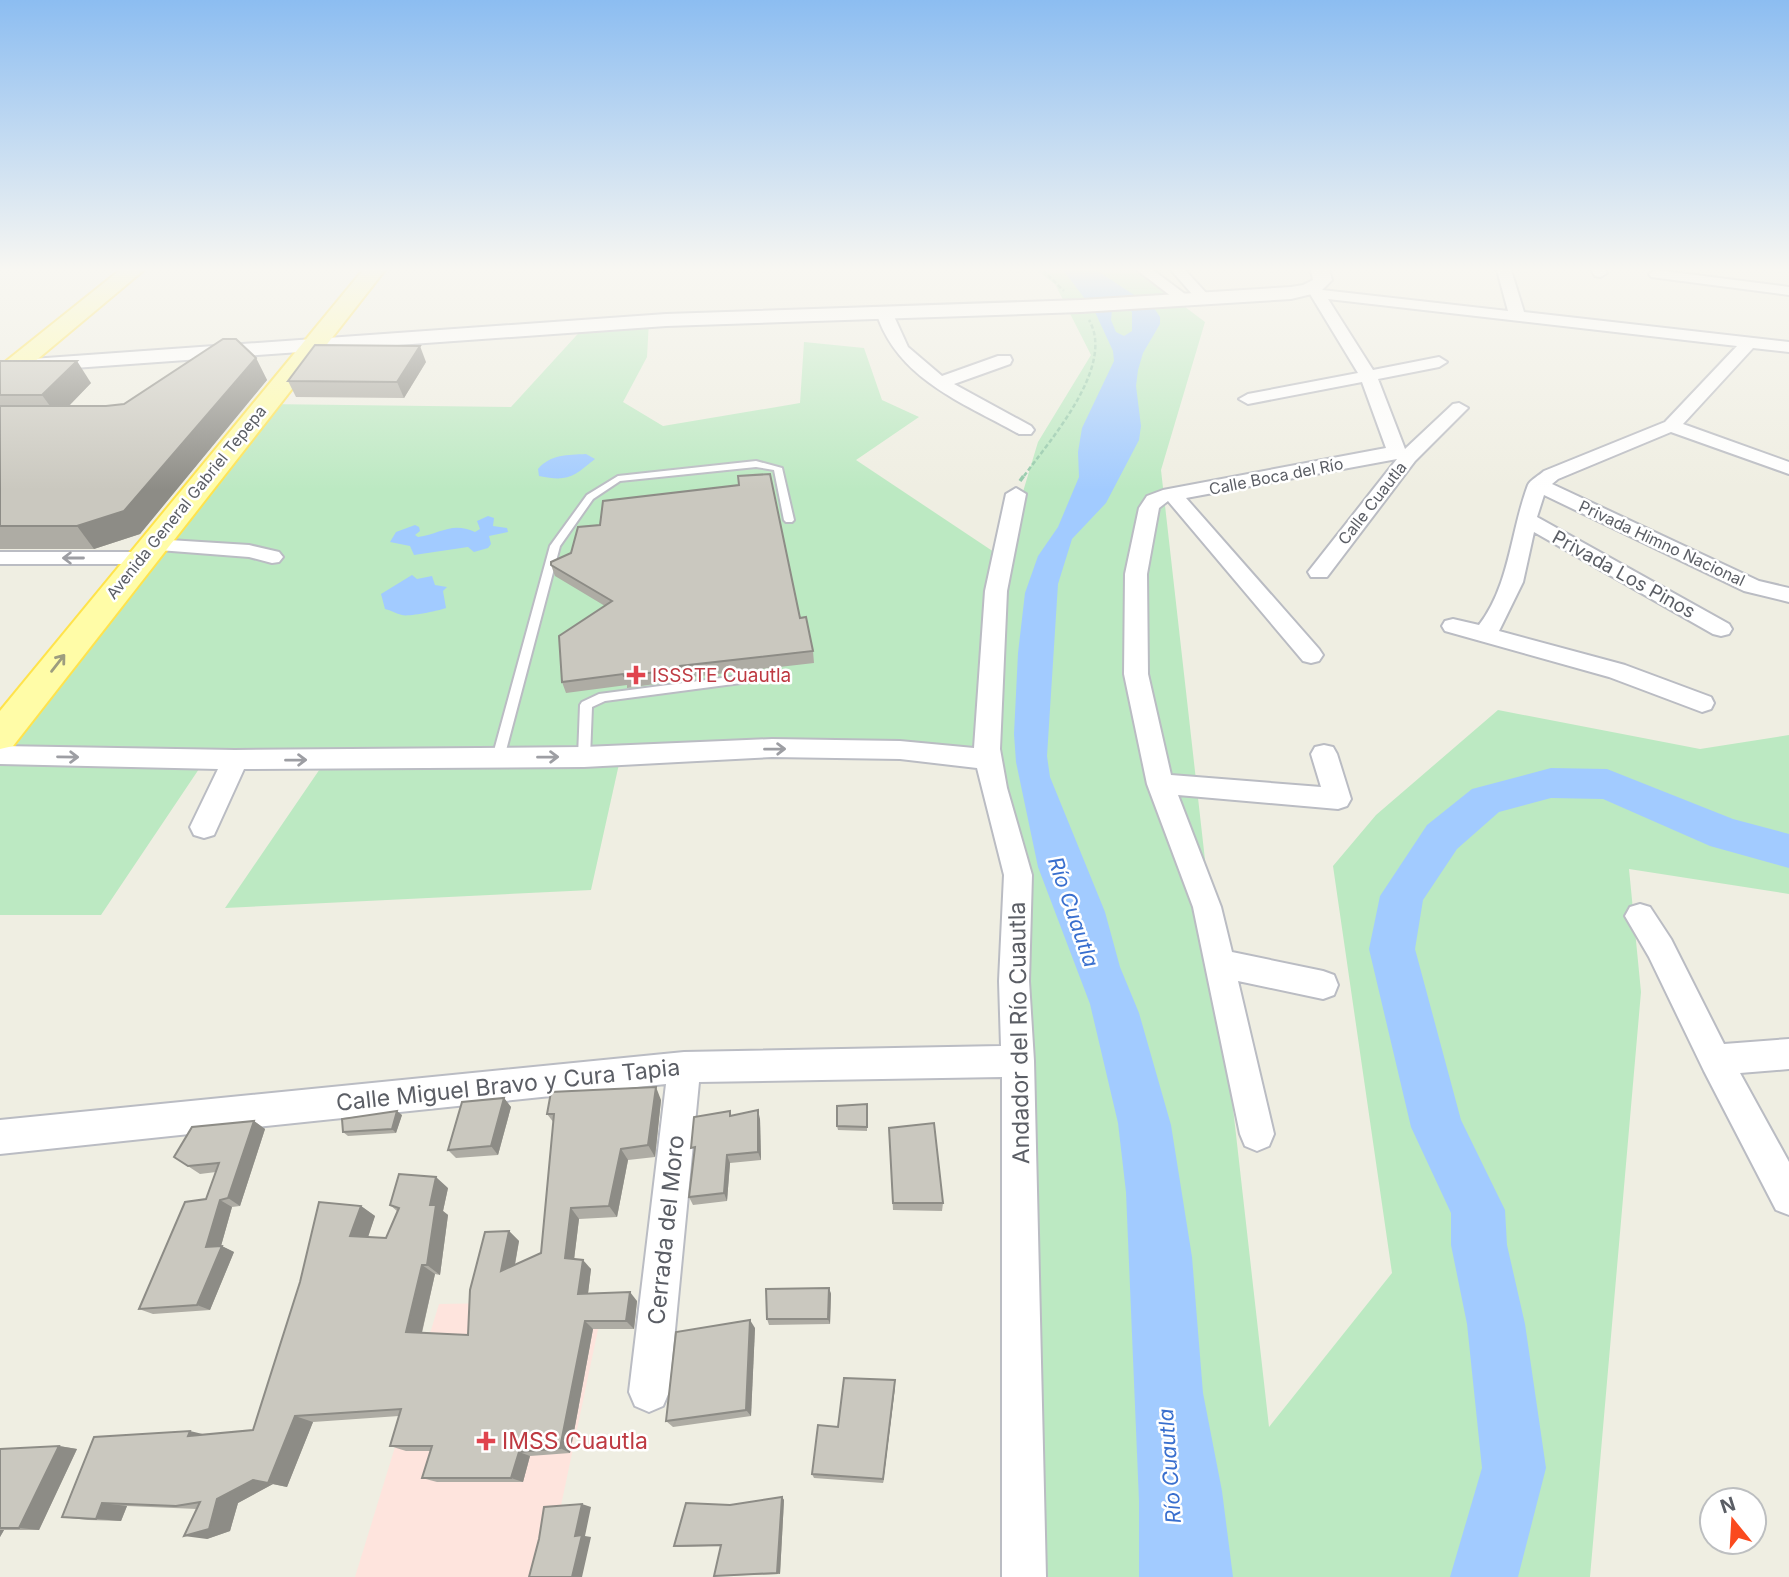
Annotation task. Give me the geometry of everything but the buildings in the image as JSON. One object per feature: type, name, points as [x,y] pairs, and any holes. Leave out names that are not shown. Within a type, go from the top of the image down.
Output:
[{"type":"main road","points":[[4,371],[39,344]]},
{"type":"main road","name":"Avenida General Gabriel Tepepa","points":[[0,736],[312,345]]},
{"type":"street","points":[[4,371],[332,344]]},
{"type":"street","points":[[898,344],[922,371],[1025,430]]},
{"type":"street","name":"Calle Cuautla","points":[[1319,572],[1403,455],[1368,375],[1351,344]]},
{"type":"street","points":[[1485,634],[1494,622],[1517,566],[1526,519],[1538,485],[1551,475],[1671,426],[1748,344]]},
{"type":"street","points":[[1755,344],[1789,347]]},
{"type":"street","points":[[942,382],[1004,360]]},
{"type":"street","points":[[1248,399],[1439,362]]},
{"type":"street","points":[[1403,455],[1459,408]]},
{"type":"street","points":[[1671,426],[1789,468]]},
{"type":"street","name":"Calle Boca del Río","points":[[1164,497],[1403,455]]},
{"type":"street","name":"Privada Himno Nacional","points":[[1538,485],[1752,586],[1789,595]]},
{"type":"street","name":"Andador del Río Cuautla","points":[[1016,494],[996,591],[987,759],[1018,875],[1014,981],[1018,1061],[1024,1577]]},
{"type":"street","points":[[1257,1134],[1207,907],[1160,785],[1136,674],[1136,574],[1149,508],[1164,497],[1311,656]]},
{"type":"street","name":"Privada Los Pinos","points":[[1526,519],[1721,629]]},
{"type":"street","points":[[0,558],[249,551],[272,557]]},
{"type":"street","points":[[1453,626],[1617,671],[1702,703]]},
{"type":"street","points":[[0,755],[235,761],[584,757],[786,748],[900,750],[987,759]]},
{"type":"street","points":[[1160,785],[1338,799],[1324,754]]},
{"type":"street","points":[[204,827],[235,761]]},
{"type":"street","points":[[1640,916],[1660,948],[1715,1060],[1789,1197]]},
{"type":"street","points":[[1219,963],[1323,985]]},
{"type":"street","points":[[1715,1060],[1789,1054]]},
{"type":"street","name":"Calle Miguel Bravo y Cura Tapia","points":[[0,1137],[684,1067],[1018,1061]]},
{"type":"street","name":"Cerrada del Moro","points":[[649,1392],[684,1067]]},
{"type":"lane","points":[[498,758],[555,546],[590,498],[618,480],[756,464],[769,465],[778,468],[789,520]]},
{"type":"lane","points":[[584,757],[586,705],[603,697],[776,675]]},
{"type":"path","points":[[1016,494],[1017,486],[1083,389],[1097,344]]},
{"type":"shaded area","name":"IMSS Cuautla","points":[[604,1301],[546,1577],[355,1577],[439,1304]]},
{"type":"green space","points":[[569,344],[648,344],[647,357],[623,402],[663,426],[800,403],[804,344],[864,348],[882,400],[919,417],[856,460],[1003,558],[1038,442],[1091,355],[1085,344],[1199,344],[1161,470],[1269,1427],[1392,1273],[1333,866],[1376,815],[1498,710],[1700,749],[1789,735],[1789,894],[1629,869],[1641,992],[1590,1577],[1030,1577],[1016,915],[986,749],[621,755],[591,890],[225,908],[326,760],[205,760],[101,915],[0,915],[0,728],[265,404],[511,407]]},
{"type":"water","name":"Río Cuautla","points":[[1110,344],[1149,344],[1143,353],[1136,386],[1141,426],[1139,440],[1106,503],[1072,539],[1058,584],[1047,756],[1050,777],[1105,912],[1120,967],[1139,1013],[1171,1125],[1192,1257],[1203,1393],[1222,1491],[1233,1577],[1139,1577],[1139,1501],[1126,1192],[1118,1123],[1090,1004],[1038,867],[1016,762],[1014,734],[1018,653],[1025,593],[1038,556],[1058,527],[1079,477],[1078,452],[1082,428],[1114,361]]},
{"type":"water","points":[[586,454],[595,459],[575,474],[564,478],[539,476],[538,469],[548,460]]},
{"type":"water","points":[[488,516],[494,518],[493,526],[507,528],[508,532],[489,536],[491,544],[488,548],[474,552],[468,547],[414,555],[410,546],[390,542],[396,532],[415,525],[420,531],[415,535],[418,537],[453,528],[475,532],[480,529],[477,521]]},
{"type":"water","points":[[412,575],[417,579],[432,576],[435,585],[447,587],[443,591],[446,608],[405,615],[385,609],[381,594]]},
{"type":"waterway","points":[[1484,1577],[1514,1468],[1496,1324],[1479,1245],[1478,1210],[1437,1127],[1392,949],[1402,896],[1442,837],[1486,800],[1551,783],[1607,784],[1725,834],[1789,851]]},
{"type":"place","name":"ISSSTE Cuautla","points":[[636,675]]},
{"type":"place","name":"IMSS Cuautla","points":[[486,1441]]}]
